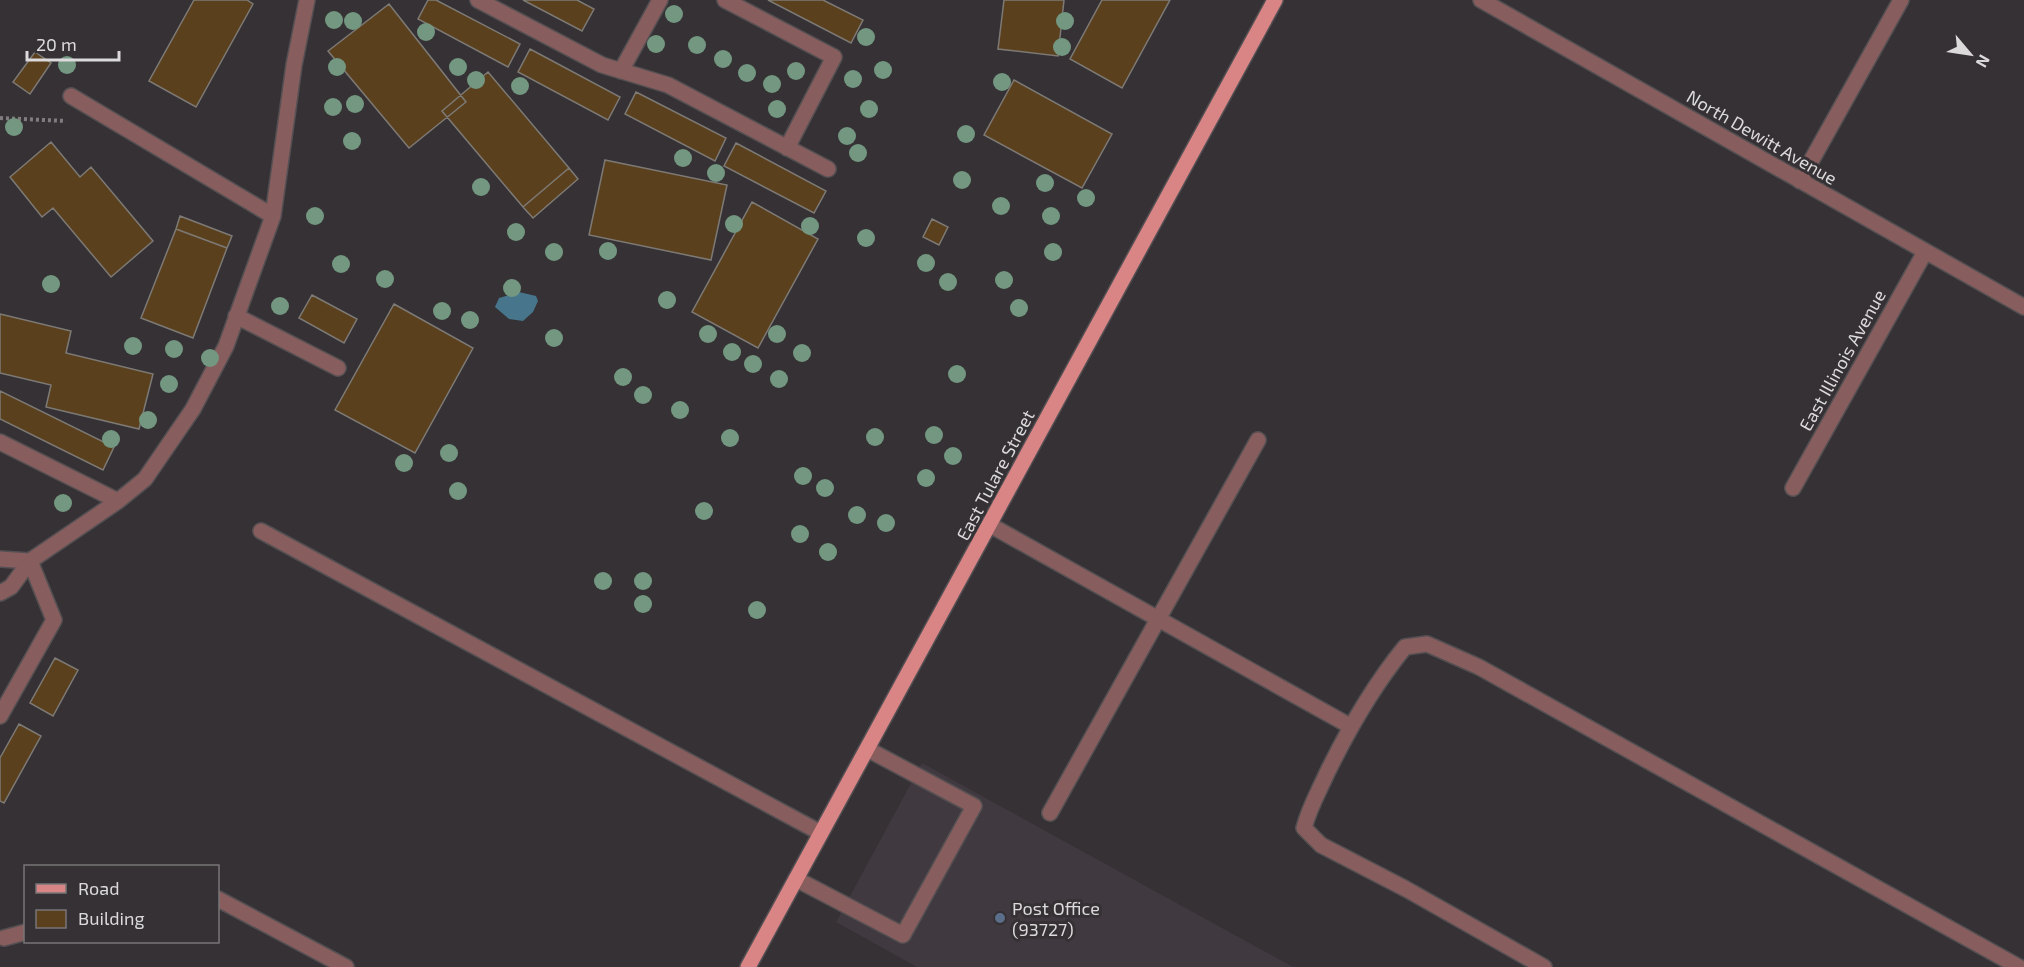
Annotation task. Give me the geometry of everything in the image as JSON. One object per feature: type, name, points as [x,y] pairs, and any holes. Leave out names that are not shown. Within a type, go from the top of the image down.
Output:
[{"type":"main road","name":"East Tulare Street","points":[[748,967],[1275,0]]},
{"type":"street","points":[[0,593],[11,587],[30,561],[118,501],[145,479],[193,410],[226,346],[273,216],[294,65],[307,0]]},
{"type":"street","points":[[478,0],[602,65],[668,85],[828,169]]},
{"type":"street","points":[[621,70],[660,0]]},
{"type":"street","points":[[725,0],[834,57],[787,148]]},
{"type":"street","name":"North Dewitt Avenue","points":[[1481,0],[2024,307]]},
{"type":"street","points":[[1800,181],[1901,0]]},
{"type":"street","points":[[71,96],[273,216]]},
{"type":"street","name":"East Illinois Avenue","points":[[1793,488],[1925,252]]},
{"type":"street","points":[[236,316],[338,368]]},
{"type":"street","points":[[1050,813],[1258,440]]},
{"type":"street","points":[[0,442],[118,501]]},
{"type":"street","points":[[990,525],[1350,726]]},
{"type":"street","points":[[261,531],[821,833]]},
{"type":"street","points":[[0,559],[30,561]]},
{"type":"street","points":[[0,716],[54,620],[30,561]]},
{"type":"street","points":[[1544,967],[1406,889],[1321,845],[1304,828],[1308,812],[1350,726],[1383,674],[1405,647],[1427,644],[1479,668],[2019,967]]},
{"type":"street","points":[[796,879],[903,935],[974,806],[868,750]]},
{"type":"street","points":[[219,900],[317,961],[346,967]]},
{"type":"street","points":[[4,938],[24,933]]},
{"type":"path","points":[[0,118],[73,122]]},
{"type":"shaded area","points":[[922,763],[1293,967],[917,967],[836,922]]},
{"type":"water","points":[[519,292],[536,296],[538,301],[533,312],[523,321],[509,319],[495,307],[499,298]]},
{"type":"building","points":[[194,0],[247,0],[253,4],[196,107],[149,81]]},
{"type":"building","points":[[428,0],[436,0],[520,44],[508,67],[418,19]]},
{"type":"building","points":[[523,0],[577,0],[594,9],[582,31]]},
{"type":"building","points":[[768,0],[823,0],[863,20],[851,43]]},
{"type":"building","points":[[1004,0],[1064,0],[1058,56],[998,49]]},
{"type":"building","points":[[1102,0],[1170,0],[1122,88],[1070,59]]},
{"type":"building","points":[[389,4],[466,102],[409,148],[328,51]]},
{"type":"building","points":[[530,49],[620,97],[608,120],[518,72]]},
{"type":"building","points":[[35,52],[51,63],[30,94],[13,82]]},
{"type":"building","points":[[488,72],[569,168],[523,207],[442,111]]},
{"type":"building","points":[[1014,80],[1112,134],[1082,188],[984,135]]},
{"type":"building","points":[[636,92],[726,138],[715,161],[625,114]]},
{"type":"building","points":[[51,142],[80,177],[91,167],[153,241],[111,277],[53,208],[42,217],[10,177]]},
{"type":"building","points":[[736,143],[826,191],[814,213],[724,166]]},
{"type":"building","points":[[605,160],[727,185],[711,260],[589,235]]},
{"type":"building","points":[[569,168],[578,179],[533,218],[523,207]]},
{"type":"building","points":[[752,202],[818,239],[758,348],[692,312]]},
{"type":"building","points":[[180,216],[232,236],[227,248],[176,229]]},
{"type":"building","points":[[932,219],[948,227],[939,245],[923,237]]},
{"type":"building","points":[[176,229],[227,248],[193,338],[141,318]]},
{"type":"building","points":[[312,295],[357,319],[344,343],[299,318]]},
{"type":"building","points":[[394,304],[473,348],[415,453],[335,410]]},
{"type":"building","points":[[0,314],[71,331],[66,353],[153,374],[139,429],[46,407],[51,385],[0,373]]},
{"type":"building","points":[[0,391],[114,447],[103,470],[0,419]]},
{"type":"building","points":[[55,658],[78,670],[53,716],[30,703]]},
{"type":"building","points":[[19,724],[41,736],[4,803],[0,801],[0,758]]},
{"type":"place","name":"Post Office (93727)","points":[[1000,918]]}]
